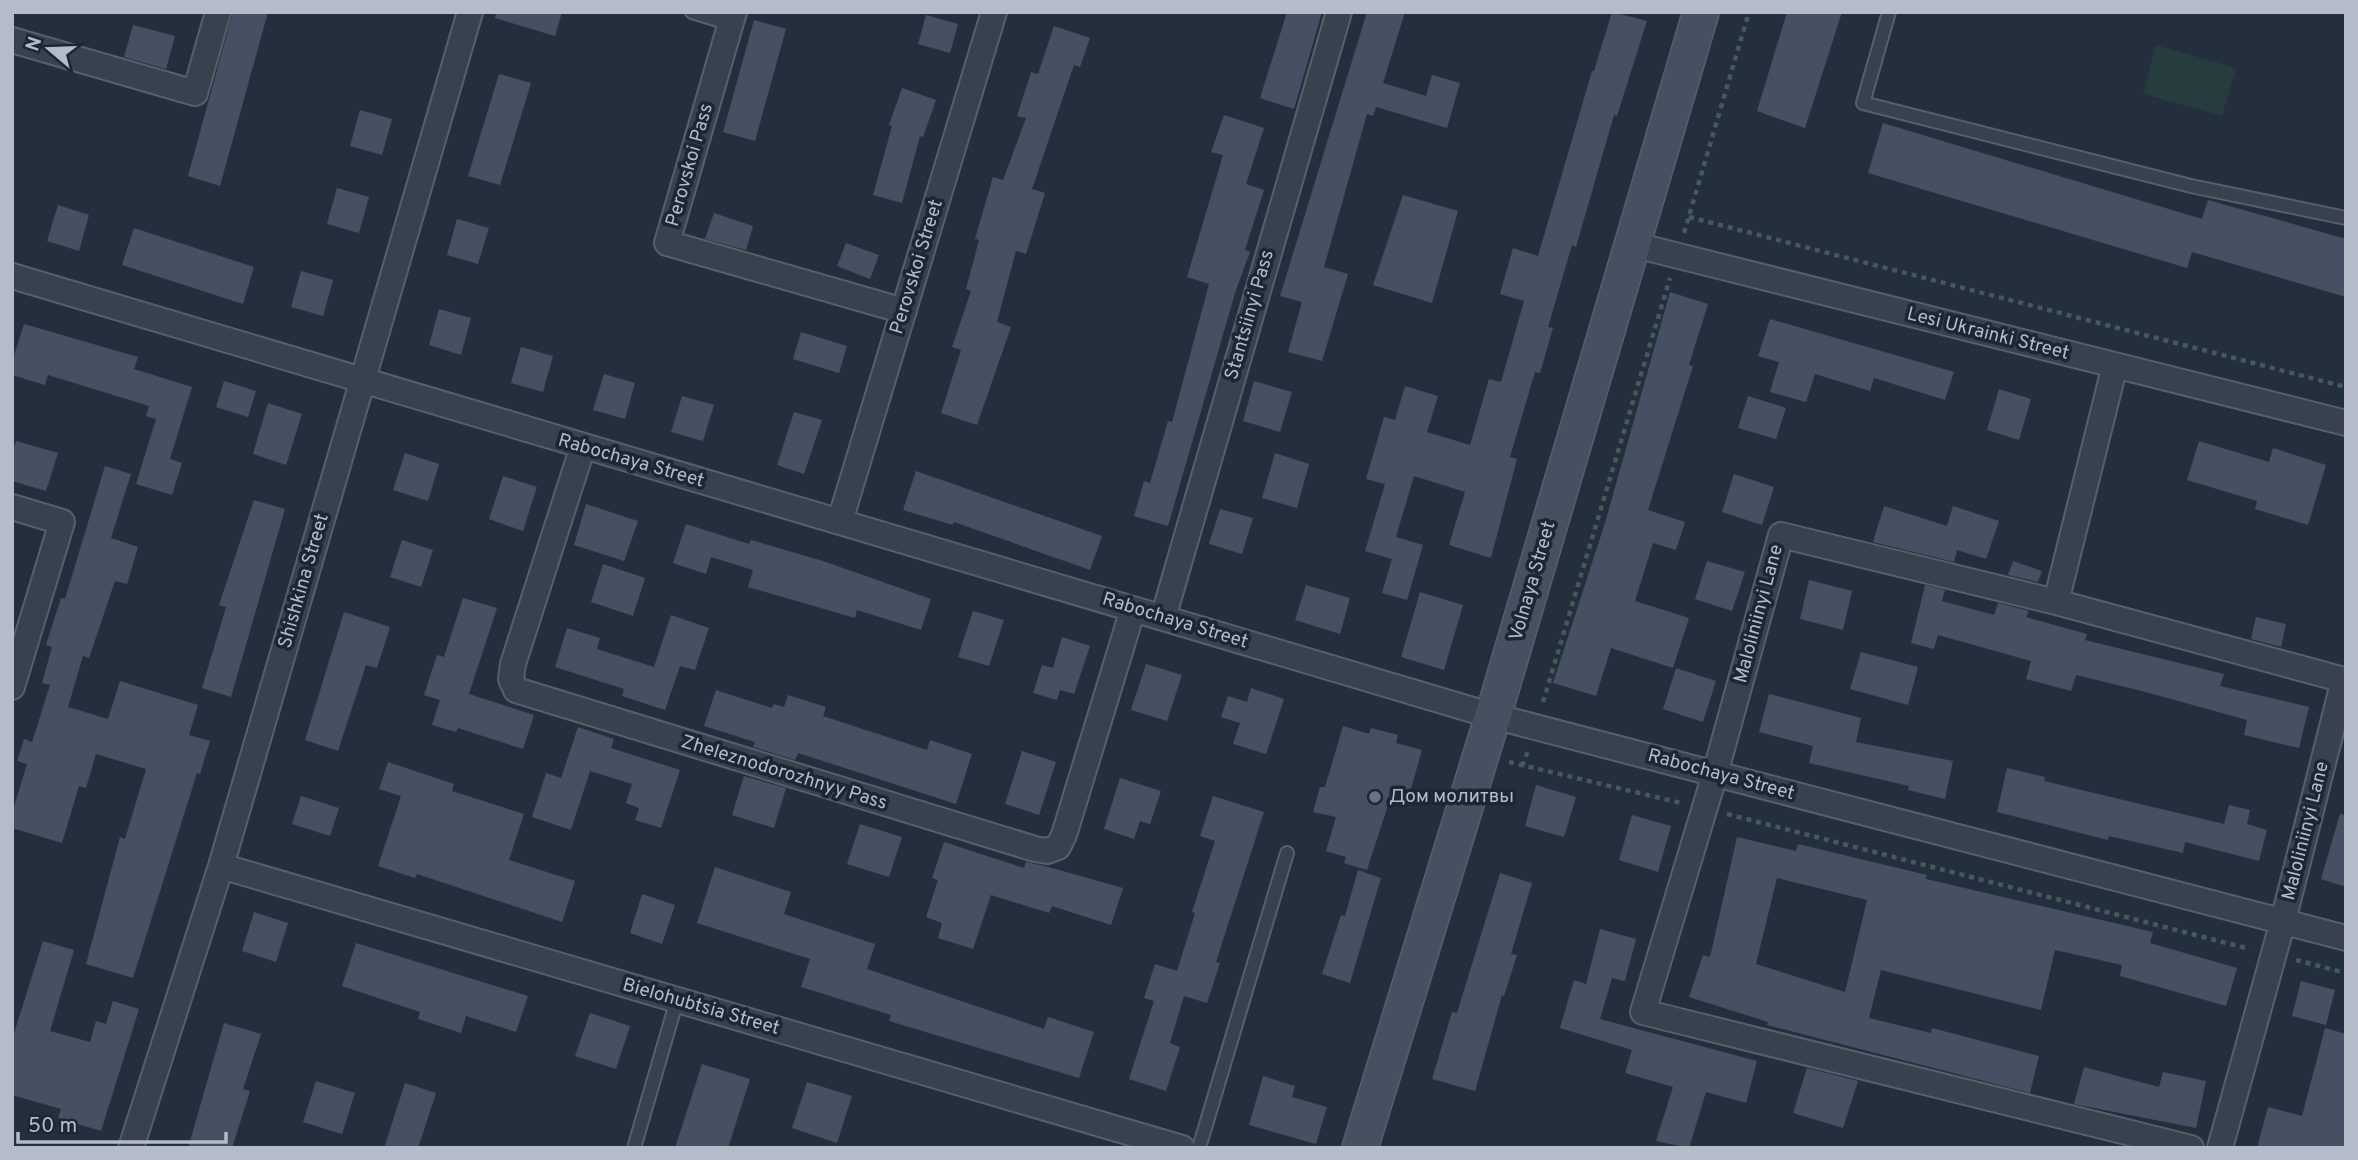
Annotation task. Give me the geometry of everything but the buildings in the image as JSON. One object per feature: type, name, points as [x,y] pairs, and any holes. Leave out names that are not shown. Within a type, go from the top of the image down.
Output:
[{"type":"street","points":[[12,40],[195,93],[218,12]]},
{"type":"street","name":"Shishkina Street","points":[[131,1148],[221,866],[470,12]]},
{"type":"street","name":"Perovskoi Street","points":[[840,521],[994,12]]},
{"type":"street","name":"Stantsiinyi Pass","points":[[1163,618],[1339,12]]},
{"type":"street","name":"Volnaya Street","points":[[1360,1148],[1493,716],[1701,12]]},
{"type":"street","name":"Perovskoi Pass","points":[[733,18],[667,243],[904,311]]},
{"type":"street","name":"Lesi Ukrainki Street","points":[[1631,244],[2346,423]]},
{"type":"street","name":"Rabochaya Street","points":[[12,276],[1493,716],[2346,937]]},
{"type":"street","points":[[2056,602],[2115,365]]},
{"type":"street","name":"Zheleznodorozhnyy Pass","points":[[583,446],[513,664],[511,679],[516,690],[1035,849],[1046,851],[1058,847],[1064,835],[1133,609]]},
{"type":"street","points":[[12,507],[62,522],[12,687]]},
{"type":"street","name":"Maloliniinyi Lane","points":[[2191,1148],[1643,1012],[1705,809],[1781,535],[2056,602],[2344,680],[2274,955],[2220,1148]]},
{"type":"street","name":"Bielohubtsia Street","points":[[221,866],[1182,1148]]},
{"type":"lane","points":[[692,12],[733,18]]},
{"type":"lane","points":[[1889,12],[1863,103],[2191,186],[2346,218]]},
{"type":"lane","points":[[1199,1148],[1287,853]]},
{"type":"lane","points":[[634,1148],[677,1000]]},
{"type":"path","points":[[1522,766],[1749,12]]},
{"type":"path","points":[[1689,217],[2346,387]]},
{"type":"path","points":[[1481,754],[2346,973]]},
{"type":"green space","points":[[2156,45],[2236,68],[2222,116],[2143,94]]},
{"type":"place","name":"Дом молитвы","points":[[1375,797]]}]
